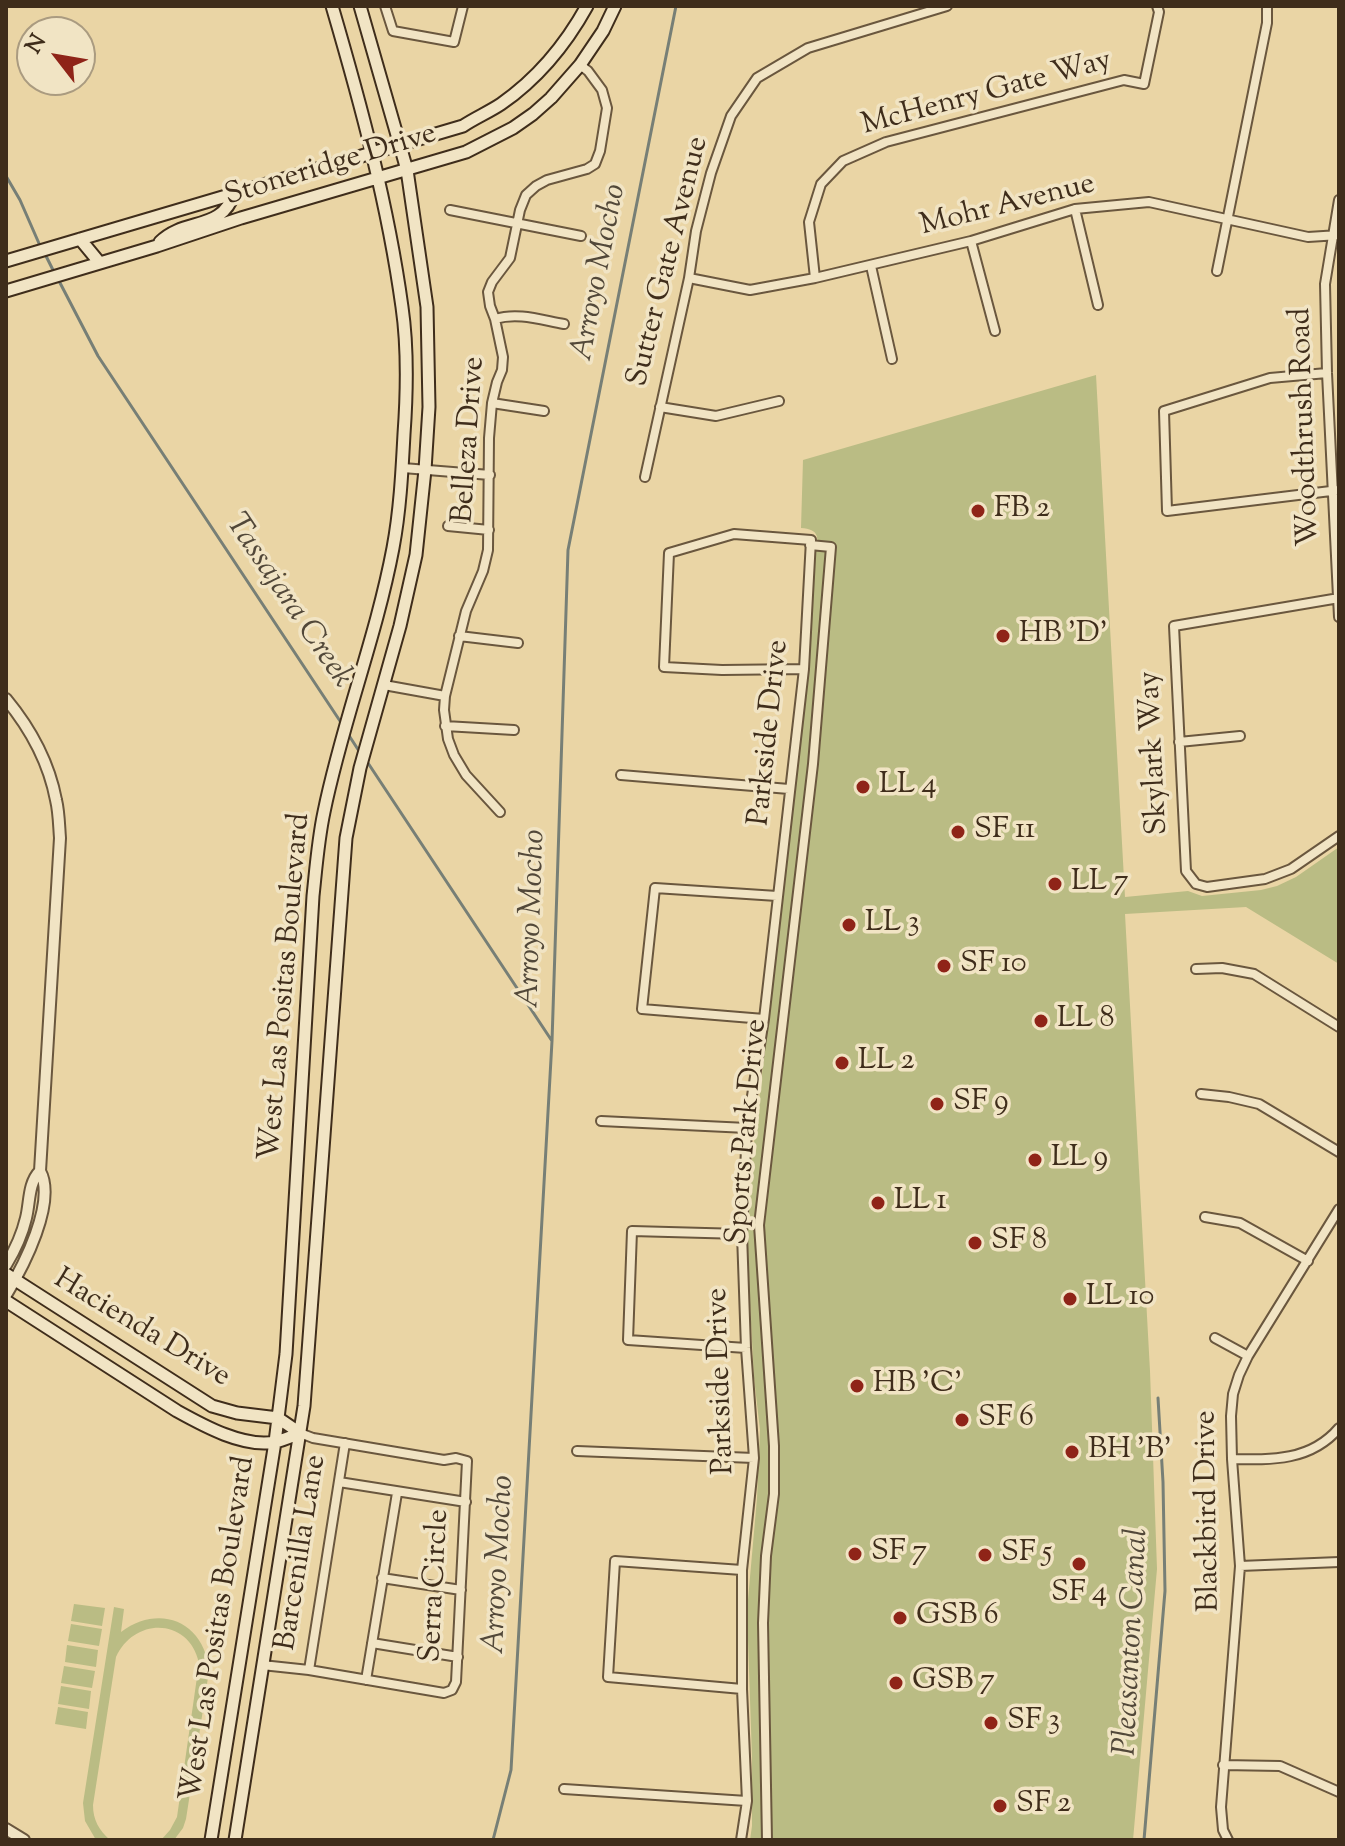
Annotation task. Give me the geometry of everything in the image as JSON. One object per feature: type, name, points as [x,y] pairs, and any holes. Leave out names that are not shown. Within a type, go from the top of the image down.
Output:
[{"type":"main road","name":"West Las Positas Boulevard","points":[[211,1840],[275,1442],[286,1354],[313,896],[324,812],[390,563],[403,468],[406,406],[402,309],[379,178],[332,6]]},
{"type":"main road","name":"West Las Positas Boulevard","points":[[235,1840],[300,1433],[309,1357],[346,838],[360,768],[400,626],[416,555],[425,470],[429,407],[428,320],[407,170],[360,6]]},
{"type":"main road","name":"Stoneridge Drive","points":[[6,261],[463,126],[501,103],[533,77],[564,42],[587,6]]},
{"type":"main road","name":"Stoneridge Drive","points":[[6,291],[466,152],[513,128],[551,98],[580,65],[603,31],[615,6]]},
{"type":"main road","points":[[157,246],[162,239],[179,229],[223,214],[234,193]]},
{"type":"main road","points":[[80,239],[99,262]]},
{"type":"main road","name":"Hacienda Drive","points":[[10,1277],[212,1406],[237,1413],[278,1418],[300,1433]]},
{"type":"main road","name":"Hacienda Drive","points":[[6,1301],[203,1425],[232,1437],[254,1441],[275,1442],[300,1433]]},
{"type":"street","points":[[385,6],[393,31],[454,42],[463,6]]},
{"type":"street","name":"Sutter Gate Avenue","points":[[645,477],[689,278],[696,231],[711,173],[731,116],[757,78],[808,48],[947,6]]},
{"type":"street","name":"McHenry Gate Way","points":[[815,278],[809,222],[821,184],[843,161],[886,142],[1124,80],[1144,84],[1159,12],[1157,6]]},
{"type":"street","points":[[1217,271],[1267,23],[1267,6]]},
{"type":"street","name":"Belleza Drive","points":[[500,812],[466,775],[454,755],[445,726],[444,710],[459,636],[488,550],[489,438],[492,403],[503,357],[488,292],[510,258],[526,195],[536,186],[560,175],[595,164],[607,108],[605,97],[588,71],[580,65]]},
{"type":"street","name":"Woodthrush Road","points":[[1339,200],[1336,236],[1325,284],[1339,617]]},
{"type":"street","name":"Mohr Avenue","points":[[689,278],[750,290],[871,266],[971,241],[1075,209],[1149,202],[1308,237],[1336,236]]},
{"type":"street","points":[[1075,209],[1098,305]]},
{"type":"street","points":[[450,210],[581,236]]},
{"type":"street","points":[[971,241],[995,331]]},
{"type":"street","points":[[871,266],[892,359]]},
{"type":"street","points":[[495,319],[520,316],[564,324]]},
{"type":"street","points":[[1327,373],[1270,378],[1164,411],[1167,511],[1336,490]]},
{"type":"street","points":[[660,407],[716,416],[779,401]]},
{"type":"street","points":[[492,403],[544,411]]},
{"type":"street","points":[[403,468],[490,475]]},
{"type":"street","points":[[448,526],[489,530]]},
{"type":"street","points":[[804,669],[664,667],[669,553],[734,534],[810,543]]},
{"type":"street","name":"Parkside Drive","points":[[741,1840],[747,1801],[742,1689],[742,1570],[754,1458],[742,1234],[747,1128],[764,1019],[804,669],[810,543]]},
{"type":"street","name":"Sports Park Drive","points":[[767,1840],[763,1623],[766,1556],[774,1494],[774,1446],[759,1225],[813,764],[831,547],[810,543]]},
{"type":"street","name":"Skylark Way","points":[[1338,598],[1174,626],[1186,871],[1196,884],[1207,887],[1265,879],[1291,869],[1339,836]]},
{"type":"street","points":[[459,636],[518,643]]},
{"type":"street","points":[[384,685],[445,696]]},
{"type":"street","points":[[6,699],[39,748],[57,803],[60,838],[40,1171],[45,1180],[45,1192],[33,1243],[24,1264],[10,1277],[6,1295]]},
{"type":"street","points":[[445,726],[514,730]]},
{"type":"street","points":[[1179,742],[1240,736]]},
{"type":"street","points":[[621,775],[789,789]]},
{"type":"street","points":[[764,1019],[642,1009],[655,888],[777,896]]},
{"type":"street","points":[[1196,969],[1222,968],[1254,974],[1339,1027]]},
{"type":"street","points":[[1201,1094],[1259,1104],[1339,1152]]},
{"type":"street","points":[[601,1121],[747,1128]]},
{"type":"street","points":[[6,1265],[26,1218],[32,1179],[40,1171]]},
{"type":"street","name":"Blackbird Drive","points":[[1228,1840],[1223,1830],[1221,1807],[1240,1566],[1232,1459],[1233,1394],[1248,1356],[1339,1209]]},
{"type":"street","points":[[1205,1217],[1240,1223],[1308,1261]]},
{"type":"street","points":[[742,1234],[632,1231],[628,1340],[746,1348]]},
{"type":"street","points":[[1215,1338],[1248,1356]]},
{"type":"street","points":[[1232,1459],[1263,1460],[1299,1455],[1324,1442],[1339,1428]]},
{"type":"street","name":"Serra Circle","points":[[262,1665],[444,1693],[452,1690],[456,1682],[467,1461],[456,1458],[444,1460],[313,1438],[300,1433]]},
{"type":"street","name":"Barcenilla Lane","points":[[309,1670],[345,1443]]},
{"type":"street","points":[[577,1451],[754,1458]]},
{"type":"street","points":[[339,1482],[466,1502]]},
{"type":"street","points":[[366,1680],[397,1493]]},
{"type":"street","points":[[742,1570],[615,1561],[608,1677],[742,1689]]},
{"type":"street","points":[[1240,1566],[1339,1562]]},
{"type":"street","points":[[382,1578],[461,1590]]},
{"type":"street","points":[[372,1643],[458,1657]]},
{"type":"street","points":[[1223,1765],[1280,1766],[1339,1792]]},
{"type":"street","points":[[564,1789],[747,1801]]},
{"type":"street","points":[[6,1829],[24,1840]]},
{"type":"green space","points":[[1096,375],[1125,897],[1188,891],[1202,896],[1261,890],[1296,877],[1339,847],[1339,964],[1246,907],[1125,914],[1150,1371],[1157,1569],[1133,1840],[750,1840],[752,1758],[747,1611],[760,1430],[746,1231],[808,678],[817,539],[815,532],[801,528],[803,460]]},
{"type":"green space","points":[[74,1604],[105,1608],[102,1626],[71,1621]]},
{"type":"green space","points":[[114,1607],[124,1609],[121,1632],[151,1619],[178,1622],[190,1629],[206,1654],[209,1671],[186,1819],[174,1840],[161,1840],[177,1817],[199,1663],[193,1648],[173,1630],[148,1629],[135,1635],[124,1644],[116,1657],[93,1805],[97,1824],[110,1840],[96,1840],[85,1821],[83,1803]]},
{"type":"green space","points":[[71,1624],[102,1629],[99,1646],[68,1641]]},
{"type":"green space","points":[[67,1645],[98,1650],[96,1667],[65,1662]]},
{"type":"green space","points":[[64,1666],[95,1671],[92,1688],[61,1683]]},
{"type":"green space","points":[[61,1686],[91,1691],[89,1709],[58,1704]]},
{"type":"green space","points":[[58,1707],[88,1712],[86,1729],[55,1724]]},
{"type":"waterway","name":"Arroyo Mocho","points":[[493,1840],[511,1770],[552,1041],[568,550],[676,6]]},
{"type":"waterway","name":"Tassajara Creek","points":[[6,176],[41,248]]},
{"type":"waterway","name":"Tassajara Creek","points":[[45,254],[54,272]]},
{"type":"waterway","name":"Tassajara Creek","points":[[58,279],[98,356],[342,724]]},
{"type":"waterway","name":"Tassajara Creek","points":[[348,734],[359,751]]},
{"type":"waterway","name":"Tassajara Creek","points":[[366,760],[552,1041]]},
{"type":"waterway","name":"Pleasanton Canal","points":[[1144,1840],[1165,1591],[1158,1398]]},
{"type":"place","name":"FB 2","points":[[978,511]]},
{"type":"place","name":"HB 'D'","points":[[1003,636]]},
{"type":"place","name":"LL 4","points":[[863,787]]},
{"type":"place","name":"SF 11","points":[[958,832]]},
{"type":"place","name":"LL 7","points":[[1055,884]]},
{"type":"place","name":"LL 3","points":[[849,925]]},
{"type":"place","name":"SF 10","points":[[944,966]]},
{"type":"place","name":"LL 8","points":[[1041,1021]]},
{"type":"place","name":"LL 2","points":[[842,1063]]},
{"type":"place","name":"SF 9","points":[[937,1104]]},
{"type":"place","name":"LL 9","points":[[1035,1160]]},
{"type":"place","name":"LL 1","points":[[878,1203]]},
{"type":"place","name":"SF 8","points":[[975,1243]]},
{"type":"place","name":"LL 10","points":[[1070,1299]]},
{"type":"place","name":"HB 'C'","points":[[857,1386]]},
{"type":"place","name":"SF 6","points":[[962,1420]]},
{"type":"place","name":"BH 'B'","points":[[1072,1452]]},
{"type":"place","name":"SF 7","points":[[855,1554]]},
{"type":"place","name":"SF 5","points":[[985,1555]]},
{"type":"place","name":"SF 4","points":[[1079,1564]]},
{"type":"place","name":"GSB 6","points":[[900,1618]]},
{"type":"place","name":"GSB 7","points":[[896,1683]]},
{"type":"place","name":"SF 3","points":[[991,1723]]},
{"type":"place","name":"SF 2","points":[[1000,1806]]}]
